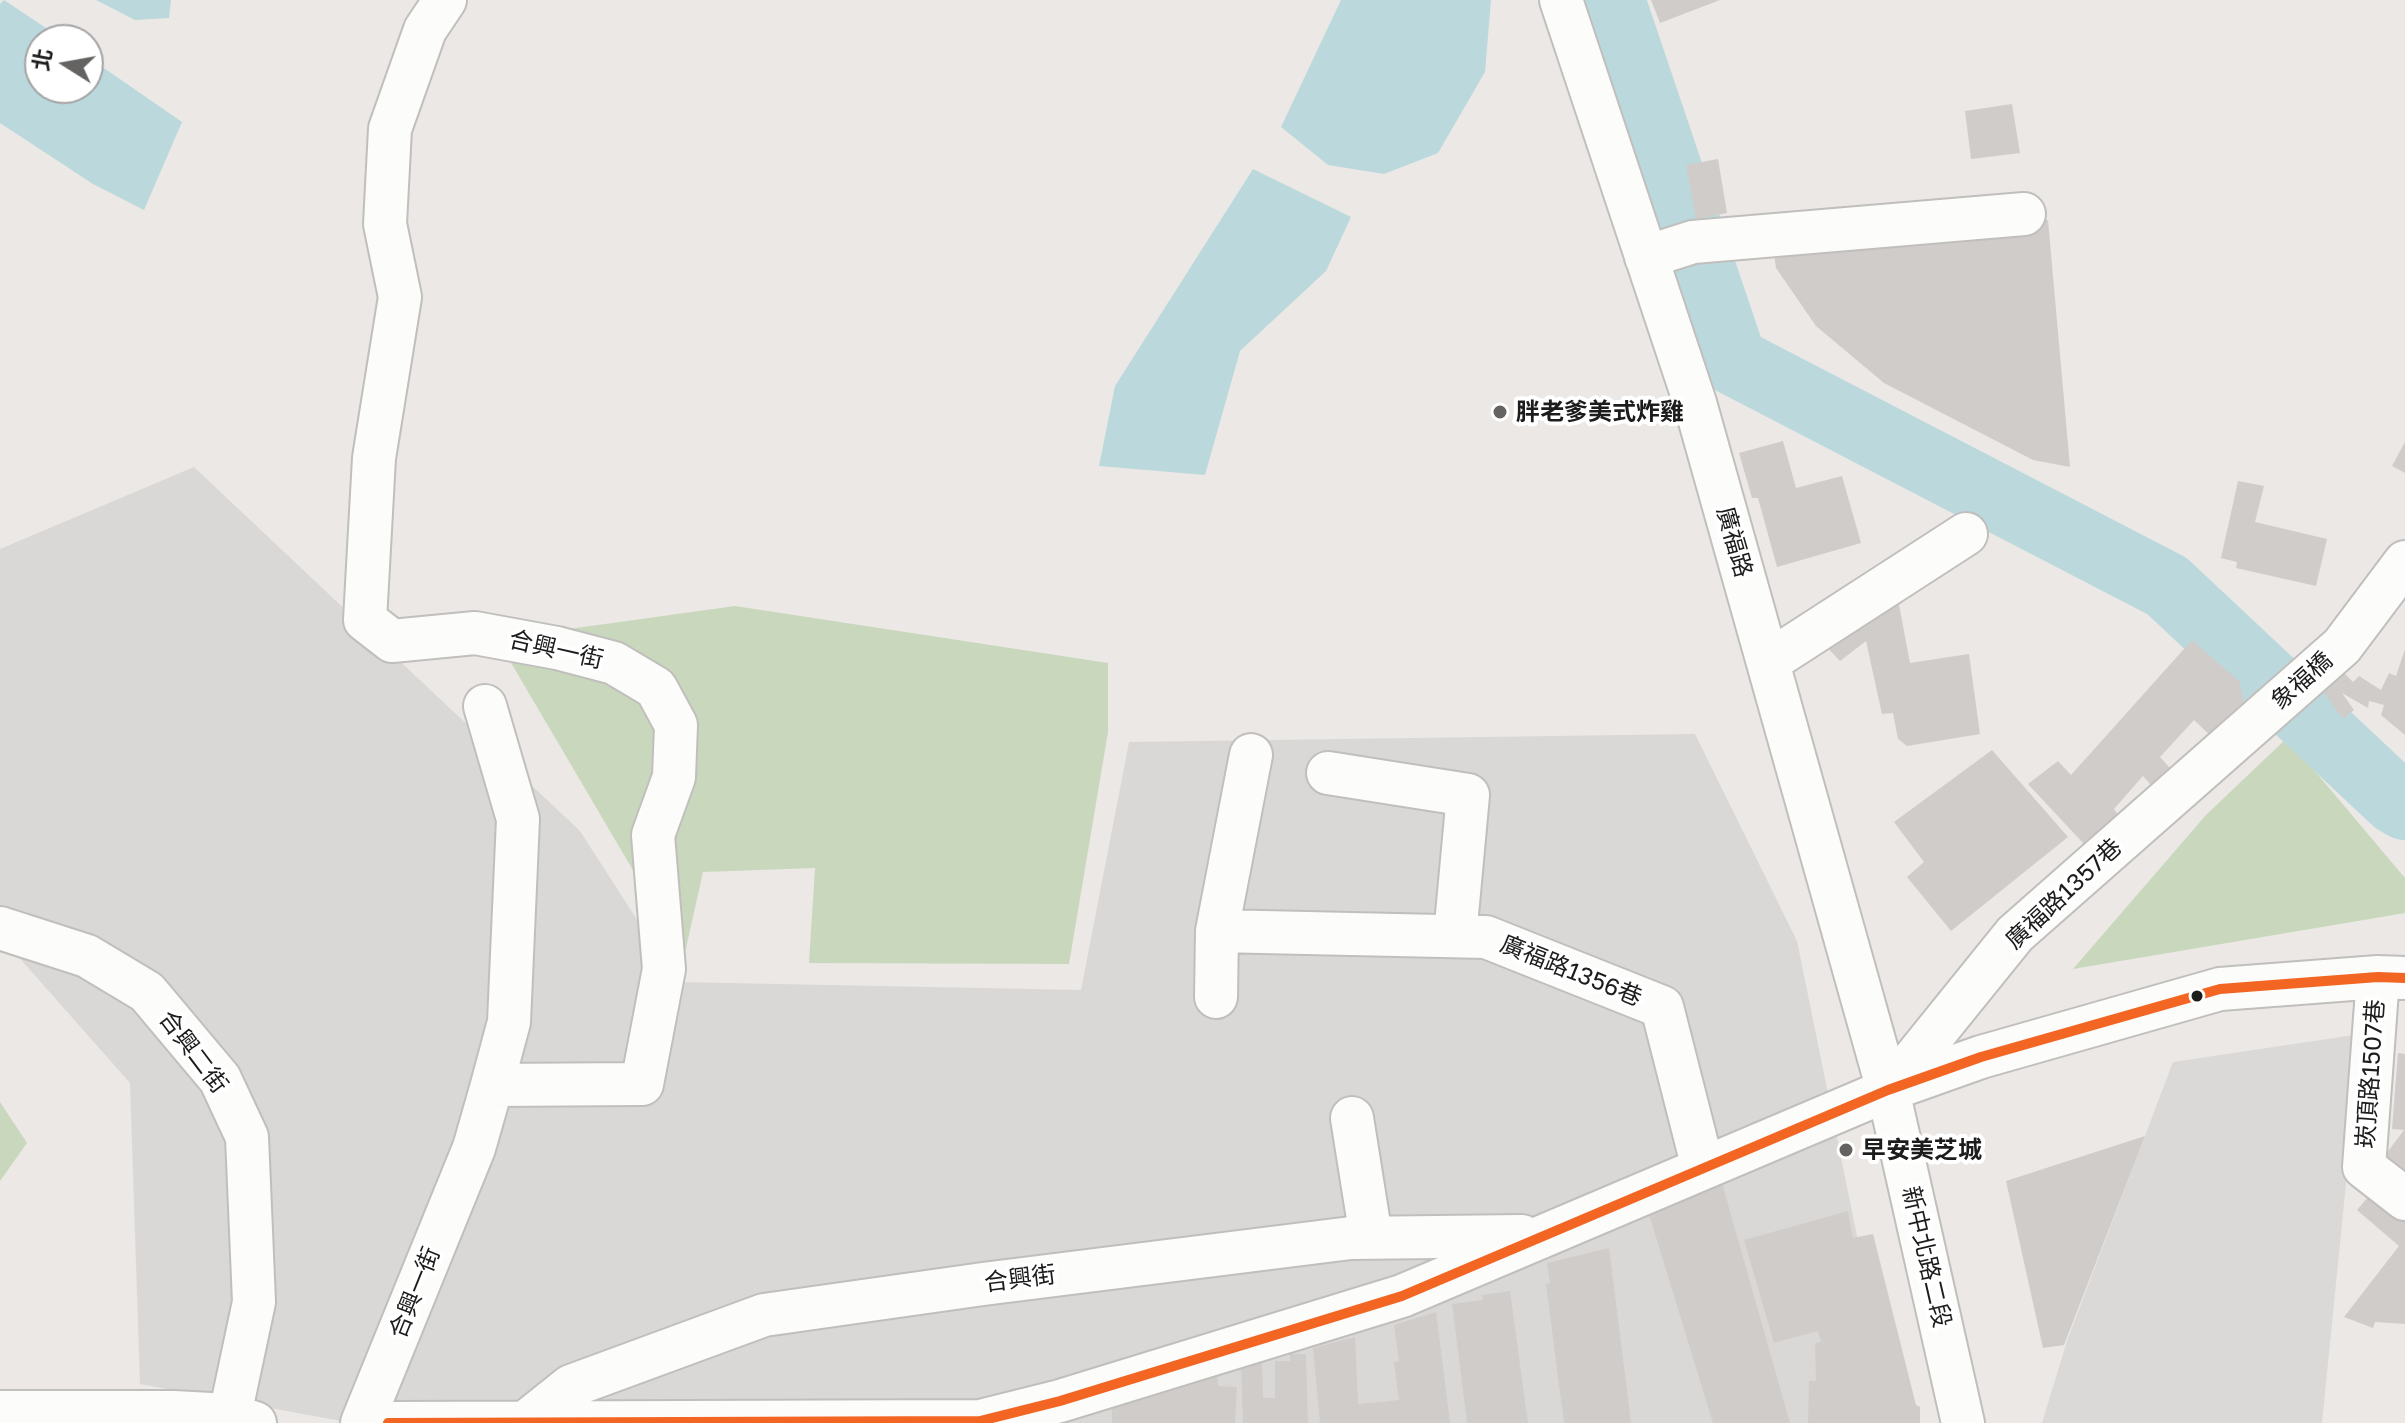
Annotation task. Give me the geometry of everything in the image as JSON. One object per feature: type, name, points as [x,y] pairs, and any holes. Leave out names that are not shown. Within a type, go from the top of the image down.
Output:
[{"type":"street","name":"合興一街","points":[[362,1423],[474,1148],[492,1085],[642,1084],[664,969],[653,835],[674,777],[676,725],[656,688],[614,663],[557,648],[475,633],[392,641],[365,620],[374,458],[400,297],[385,224],[390,129],[425,30],[445,0]]},
{"type":"street","name":"廣福路","points":[[1561,0],[1695,403],[1888,1090]]},
{"type":"street","points":[[1646,257],[1693,242],[2024,214]]},
{"type":"street","points":[[1768,662],[1966,534]]},
{"type":"street","name":"象福橋","points":[[2261,717],[2342,646],[2397,586]]},
{"type":"street","points":[[485,706],[518,819],[509,1022],[492,1085]]},
{"type":"street","name":"廣福路1357巷","points":[[1888,1090],[2015,934],[2261,717]]},
{"type":"street","points":[[1216,997],[1217,931],[1251,755]]},
{"type":"street","points":[[1328,773],[1468,795],[1455,936]]},
{"type":"street","name":"合興二街","points":[[0,928],[87,956],[147,992],[220,1079],[247,1137],[254,1302],[242,1419]]},
{"type":"street","name":"廣福路1356巷","points":[[1217,931],[1486,937],[1662,1007],[1703,1168]]},
{"type":"street","points":[[388,1423],[980,1421],[1060,1401],[1402,1296],[1888,1090],[1981,1057],[2220,989],[2391,978]]},
{"type":"street","name":"崁頂路1507巷","points":[[2391,978],[2364,1167],[2405,1199]]},
{"type":"street","name":"新中北路二段","points":[[1888,1090],[1963,1423]]},
{"type":"street","points":[[1352,1118],[1371,1237]]},
{"type":"street","name":"合興街","points":[[526,1422],[571,1386],[764,1315],[1351,1238],[1540,1236]]},
{"type":"street","points":[[0,1412],[173,1412],[242,1419]]},
{"type":"shaded area","points":[[194,467],[580,831],[677,982],[1081,990],[1129,742],[1695,734],[1797,941],[1895,1423],[352,1423],[140,1384],[130,1083],[0,936],[0,549]]},
{"type":"shaded area","points":[[2361,1034],[2322,1423],[2042,1423],[2067,1341],[2173,1062]]},
{"type":"green space","points":[[735,606],[1108,663],[1108,732],[1069,964],[809,963],[815,868],[703,872],[684,957],[497,639]]},
{"type":"green space","points":[[2287,738],[2405,878],[2405,913],[2073,969],[2206,815]]},
{"type":"green space","points":[[0,1102],[27,1143],[0,1181]]},
{"type":"water","points":[[4,0],[40,24],[24,24],[24,104],[104,104],[104,68],[182,122],[144,210],[93,184],[0,123],[0,4]]},
{"type":"water","points":[[96,0],[171,0],[169,18],[135,20]]},
{"type":"water","points":[[1341,0],[1491,0],[1485,72],[1438,153],[1384,174],[1328,165],[1281,127]]},
{"type":"water","points":[[1253,169],[1351,217],[1326,271],[1240,351],[1205,475],[1099,466],[1115,386]]},
{"type":"building","points":[[1651,0],[1720,0],[1660,23]]},
{"type":"building","points":[[2012,104],[2020,153],[1971,159],[1965,111]]},
{"type":"building","points":[[1718,159],[1727,213],[1696,219],[1686,165]]},
{"type":"building","points":[[2048,220],[2070,467],[2033,460],[1884,383],[1816,326],[1776,268],[1773,245]]},
{"type":"building","points":[[1783,441],[1796,488],[1842,476],[1861,543],[1777,567],[1758,498],[1752,498],[1739,453]]},
{"type":"building","points":[[2405,442],[2405,473],[2392,466]]},
{"type":"building","points":[[2238,481],[2264,486],[2255,522],[2327,539],[2316,586],[2236,568],[2237,562],[2221,558]]},
{"type":"building","points":[[1897,594],[1910,663],[1969,654],[1980,734],[1907,746],[1898,739],[1893,713],[1882,714],[1866,641],[1840,661],[1827,647]]},
{"type":"building","points":[[2192,640],[2240,682],[2245,710],[2215,740],[2194,720],[2160,757],[2177,776],[2158,793],[2143,776],[2114,809],[2128,829],[2097,858],[2028,784],[2058,761],[2071,775]]},
{"type":"building","points":[[2405,649],[2405,735],[2381,715],[2384,705],[2369,701],[2368,708],[2342,693],[2354,710],[2343,719],[2323,692],[2343,672],[2353,682],[2359,676],[2381,690],[2389,673],[2396,676]]},
{"type":"building","points":[[1992,750],[2068,837],[1951,931],[1907,877],[1924,862],[1894,822]]},
{"type":"building","points":[[2398,1053],[2405,1054],[2405,1189],[2377,1166],[2404,1130],[2392,1129]]},
{"type":"building","points":[[2145,1136],[2064,1345],[2043,1348],[2006,1181]]},
{"type":"building","points":[[1720,1176],[1790,1423],[1713,1423],[1648,1211]]},
{"type":"building","points":[[2373,1191],[2405,1215],[2405,1324],[2375,1322],[2373,1328],[2344,1317],[2399,1246],[2357,1210]]},
{"type":"building","points":[[1848,1211],[1853,1238],[1873,1234],[1916,1405],[1920,1407],[1920,1423],[1808,1423],[1809,1381],[1816,1381],[1815,1343],[1821,1342],[1818,1331],[1774,1343],[1744,1240]]},
{"type":"building","points":[[1609,1248],[1631,1423],[1564,1423],[1546,1284],[1550,1283],[1547,1263]]},
{"type":"building","points":[[1510,1291],[1528,1423],[1467,1423],[1452,1304],[1483,1300],[1482,1295]]},
{"type":"building","points":[[1436,1312],[1450,1423],[1320,1423],[1313,1348],[1355,1337],[1358,1404],[1399,1400],[1394,1362],[1399,1361],[1394,1325]]},
{"type":"building","points":[[1290,1354],[1306,1354],[1308,1423],[1243,1423],[1241,1364],[1262,1359],[1263,1398],[1275,1398],[1275,1361],[1290,1361]]},
{"type":"building","points":[[1217,1372],[1218,1386],[1237,1387],[1235,1423],[1112,1423],[1112,1398]]},
{"type":"waterway","points":[[1611,0],[1733,361],[2167,586],[2405,806]]},
{"type":"transit line","points":[[388,1423],[980,1421],[1060,1401],[1402,1296],[1888,1090],[1981,1057],[2220,989],[2378,977],[2405,978]]},
{"type":"place","name":"胖老爹美式炸雞","points":[[1500,412]]},
{"type":"place","name":"早安美芝城","points":[[1846,1150]]}]
